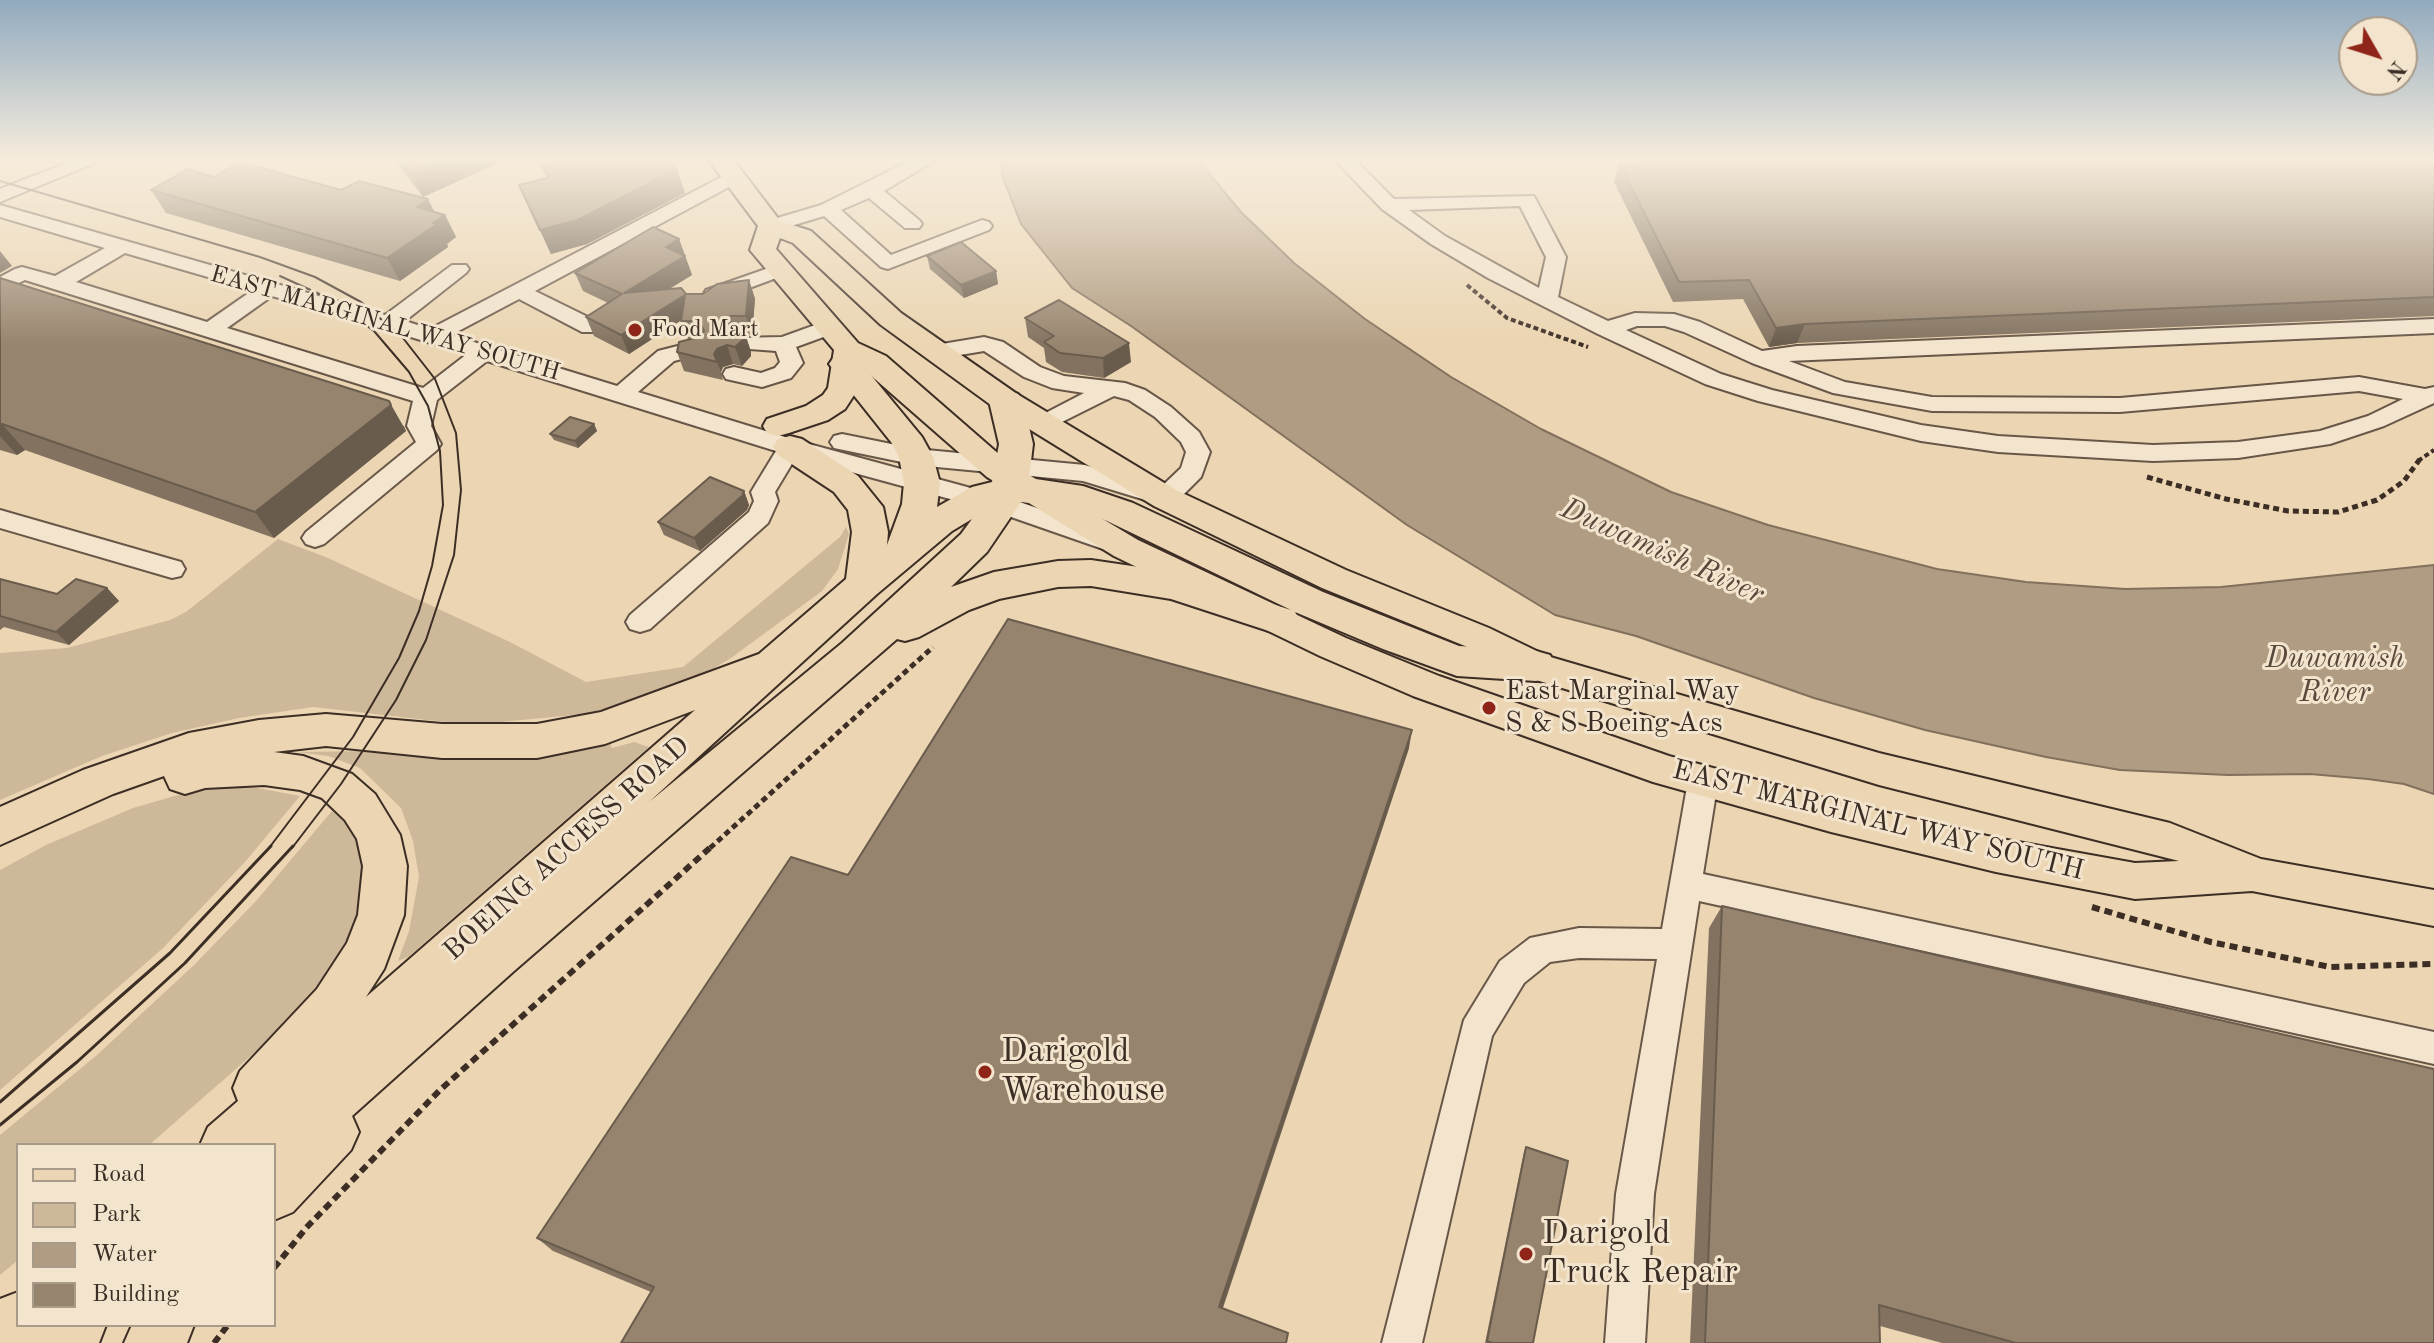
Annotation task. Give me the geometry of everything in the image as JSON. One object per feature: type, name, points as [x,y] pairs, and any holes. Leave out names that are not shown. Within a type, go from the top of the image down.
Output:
[{"type":"highway","points":[[846,356],[905,437],[919,470],[918,515],[905,549]]},
{"type":"highway","points":[[856,654],[974,543],[1004,484],[1016,444],[1006,401]]},
{"type":"highway","points":[[784,437],[846,484],[865,507],[870,532],[864,584]]},
{"type":"highway","points":[[1004,484],[1083,498],[1120,512],[1309,602],[1457,661],[1536,666]]},
{"type":"highway","name":"BOEING ACCESS ROAD","points":[[228,1143],[381,1015],[905,549],[939,522],[1004,484]]},
{"type":"highway","points":[[856,654],[955,600],[994,586],[1058,574],[1120,575],[1173,586],[1281,621]]},
{"type":"highway","name":"BOEING ACCESS ROAD","points":[[276,1150],[497,956],[856,654]]},
{"type":"highway","points":[[0,827],[98,782],[189,750],[259,737],[326,730],[478,743],[549,739],[620,723],[780,660]]},
{"type":"highway","points":[[0,852],[41,830],[133,791],[205,771],[264,768],[303,773],[337,786],[360,807],[378,835],[385,866],[381,915],[367,954],[334,1005],[293,1052],[203,1143]]},
{"type":"highway","points":[[276,1191],[497,956]]},
{"type":"highway","points":[[20,1330],[55,1327]]},
{"type":"main road","points":[[764,221],[763,250],[829,327],[846,356],[843,389],[834,402],[803,419],[784,437]]},
{"type":"main road","name":"EAST MARGINAL WAY SOUTH","points":[[771,221],[802,237],[891,319],[936,352],[1042,424],[1165,498],[1334,579],[1477,637],[1536,666],[1879,769],[2170,840],[2258,876],[2434,908]]},
{"type":"main road","name":"EAST MARGINAL WAY SOUTH","points":[[846,356],[876,362],[1004,484],[1126,548],[1426,686],[1703,781],[1982,852],[2135,881],[2258,876]]},
{"type":"street","name":"EAST MARGINAL WAY SOUTH","points":[[33,221],[389,323],[723,424],[919,470]]},
{"type":"street","points":[[431,337],[519,291],[637,221]]},
{"type":"street","points":[[841,221],[888,263],[982,226]]},
{"type":"street","points":[[908,221],[912,224]]},
{"type":"street","points":[[1411,221],[1438,240],[1547,300],[1713,379],[1766,396],[1921,433],[1998,444],[2153,453],[2238,450],[2322,438],[2376,421],[2431,396]]},
{"type":"street","points":[[1538,221],[1556,257],[1547,300]]},
{"type":"street","points":[[58,283],[121,247]]},
{"type":"street","points":[[389,323],[459,269]]},
{"type":"street","points":[[701,305],[702,301],[731,298],[780,270]]},
{"type":"street","points":[[0,286],[22,273],[426,397]]},
{"type":"street","points":[[210,330],[267,290]]},
{"type":"street","points":[[519,291],[590,327]]},
{"type":"street","points":[[1606,329],[1635,320],[1666,319],[1841,388],[1932,404],[2120,405],[2359,384],[2431,396]]},
{"type":"street","points":[[1760,358],[1797,353],[2434,326]]},
{"type":"street","points":[[622,394],[666,356],[744,341],[784,344],[829,327]]},
{"type":"street","points":[[734,374],[762,380],[783,373],[792,363],[784,344]]},
{"type":"street","points":[[919,470],[1004,484],[1085,473],[1165,498],[1192,471],[1198,452],[1191,438],[1153,404],[1125,390],[1060,383],[1032,372],[995,347],[984,344],[936,352]]},
{"type":"street","points":[[315,538],[429,444],[419,426],[426,397],[483,353]]},
{"type":"street","points":[[1006,401],[1049,378]]},
{"type":"street","points":[[1042,424],[1112,388]]},
{"type":"street","points":[[640,622],[759,517],[766,501],[763,492],[784,437]]},
{"type":"street","points":[[919,470],[1004,484]]},
{"type":"street","points":[[0,519],[172,569]]},
{"type":"street","points":[[1625,1343],[1635,1194],[1703,781]]},
{"type":"street","points":[[1686,884],[2434,1048]]},
{"type":"street","points":[[1402,1343],[1476,1031],[1512,972],[1542,948],[1623,942],[1676,944]]},
{"type":"path","points":[[276,1266],[306,1228],[440,1090],[941,640]]},
{"type":"path","points":[[214,1343],[226,1327]]},
{"type":"green space","points":[[846,527],[849,534],[838,569],[822,591],[731,658],[704,674],[643,699],[584,714],[490,723],[445,722],[313,707],[239,718],[172,733],[102,756],[0,800],[0,653],[67,648],[170,620],[186,612],[278,539],[328,558],[510,642],[586,682],[683,667],[840,537]]},
{"type":"green space","points":[[609,739],[612,748],[634,742],[649,747],[408,957],[398,961],[409,931],[419,877],[413,841],[401,808],[360,768],[328,756],[297,752],[386,751]]},
{"type":"green space","points":[[252,787],[300,796],[245,862],[162,949],[0,1090],[0,870],[46,845],[133,808],[199,789]]},
{"type":"green space","points":[[332,811],[353,830],[365,861],[364,905],[353,943],[327,984],[285,1026],[151,1143],[16,1143],[16,1262],[0,1275],[0,1135],[97,1055],[194,965],[257,900]]},
{"type":"water","name":"Duwamish River","points":[[1020,221],[1250,221],[1294,263],[1365,319],[1451,377],[1541,429],[1671,492],[1768,525],[1937,569],[2026,582],[2125,589],[2221,587],[2434,565],[2434,794],[2404,784],[2368,779],[2310,774],[2228,775],[2120,770],[2046,757],[1925,730],[1814,698],[1636,636],[1555,615],[1407,525],[1131,326],[1072,288]]},
{"type":"building","points":[[257,221],[436,221],[433,223],[437,224],[387,258]]},
{"type":"building","points":[[536,221],[575,221],[540,230]]},
{"type":"building","points":[[1648,221],[2434,221],[2434,297],[1805,324],[1776,328],[1749,280],[1679,282]]},
{"type":"building","points":[[653,227],[679,239],[666,247],[685,256],[624,293],[681,288],[686,294],[703,294],[717,284],[749,280],[746,316],[730,316],[724,323],[727,331],[745,333],[745,338],[735,347],[727,345],[717,349],[714,354],[717,362],[677,352],[679,342],[699,337],[704,331],[699,321],[681,321],[685,295],[621,335],[586,317],[622,294],[575,273]]},
{"type":"building","points":[[961,242],[996,271],[961,285],[927,256]]},
{"type":"building","points":[[0,278],[389,401],[391,405],[255,512],[2,424],[0,426]]},
{"type":"building","points":[[1059,300],[1129,343],[1103,358],[1060,353],[1044,342],[1054,336],[1025,318]]},
{"type":"building","points":[[570,417],[594,424],[575,441],[550,434]]},
{"type":"building","points":[[710,477],[744,491],[742,496],[694,538],[658,522]]},
{"type":"building","points":[[0,579],[57,594],[76,579],[107,588],[56,632],[0,616]]},
{"type":"building","name":"Darigold Warehouse","points":[[1008,619],[1412,730],[1219,1307],[1288,1333],[1286,1343],[621,1343],[654,1287],[537,1238],[791,857],[848,875]]},
{"type":"building","points":[[1722,906],[2434,1069],[2434,1343],[2016,1343],[1879,1305],[1880,1343],[1705,1343]]},
{"type":"building","name":"Darigold Truck Repair","points":[[1526,1147],[1568,1161],[1533,1343],[1492,1343],[1487,1341]]},
{"type":"tram line","points":[[136,221],[260,257],[315,277],[361,302],[403,338],[435,379],[456,433],[461,490],[454,555],[426,640],[396,700],[341,784],[292,848]]},
{"type":"tram line","points":[[269,848],[353,737],[399,658],[419,611],[432,566],[443,505],[440,451],[428,406],[409,372],[374,331],[326,297],[280,276]]},
{"type":"tram line","points":[[0,1102],[170,953],[271,846]]},
{"type":"tram line","points":[[0,1125],[77,1062],[185,963],[293,846]]},
{"type":"place","name":"Food Mart","points":[[635,330]]},
{"type":"place","name":"East Marginal Way S & S Boeing Acs","points":[[1489,708]]},
{"type":"place","name":"Darigold Warehouse","points":[[985,1072]]},
{"type":"place","name":"Darigold Truck Repair","points":[[1526,1254]]}]
